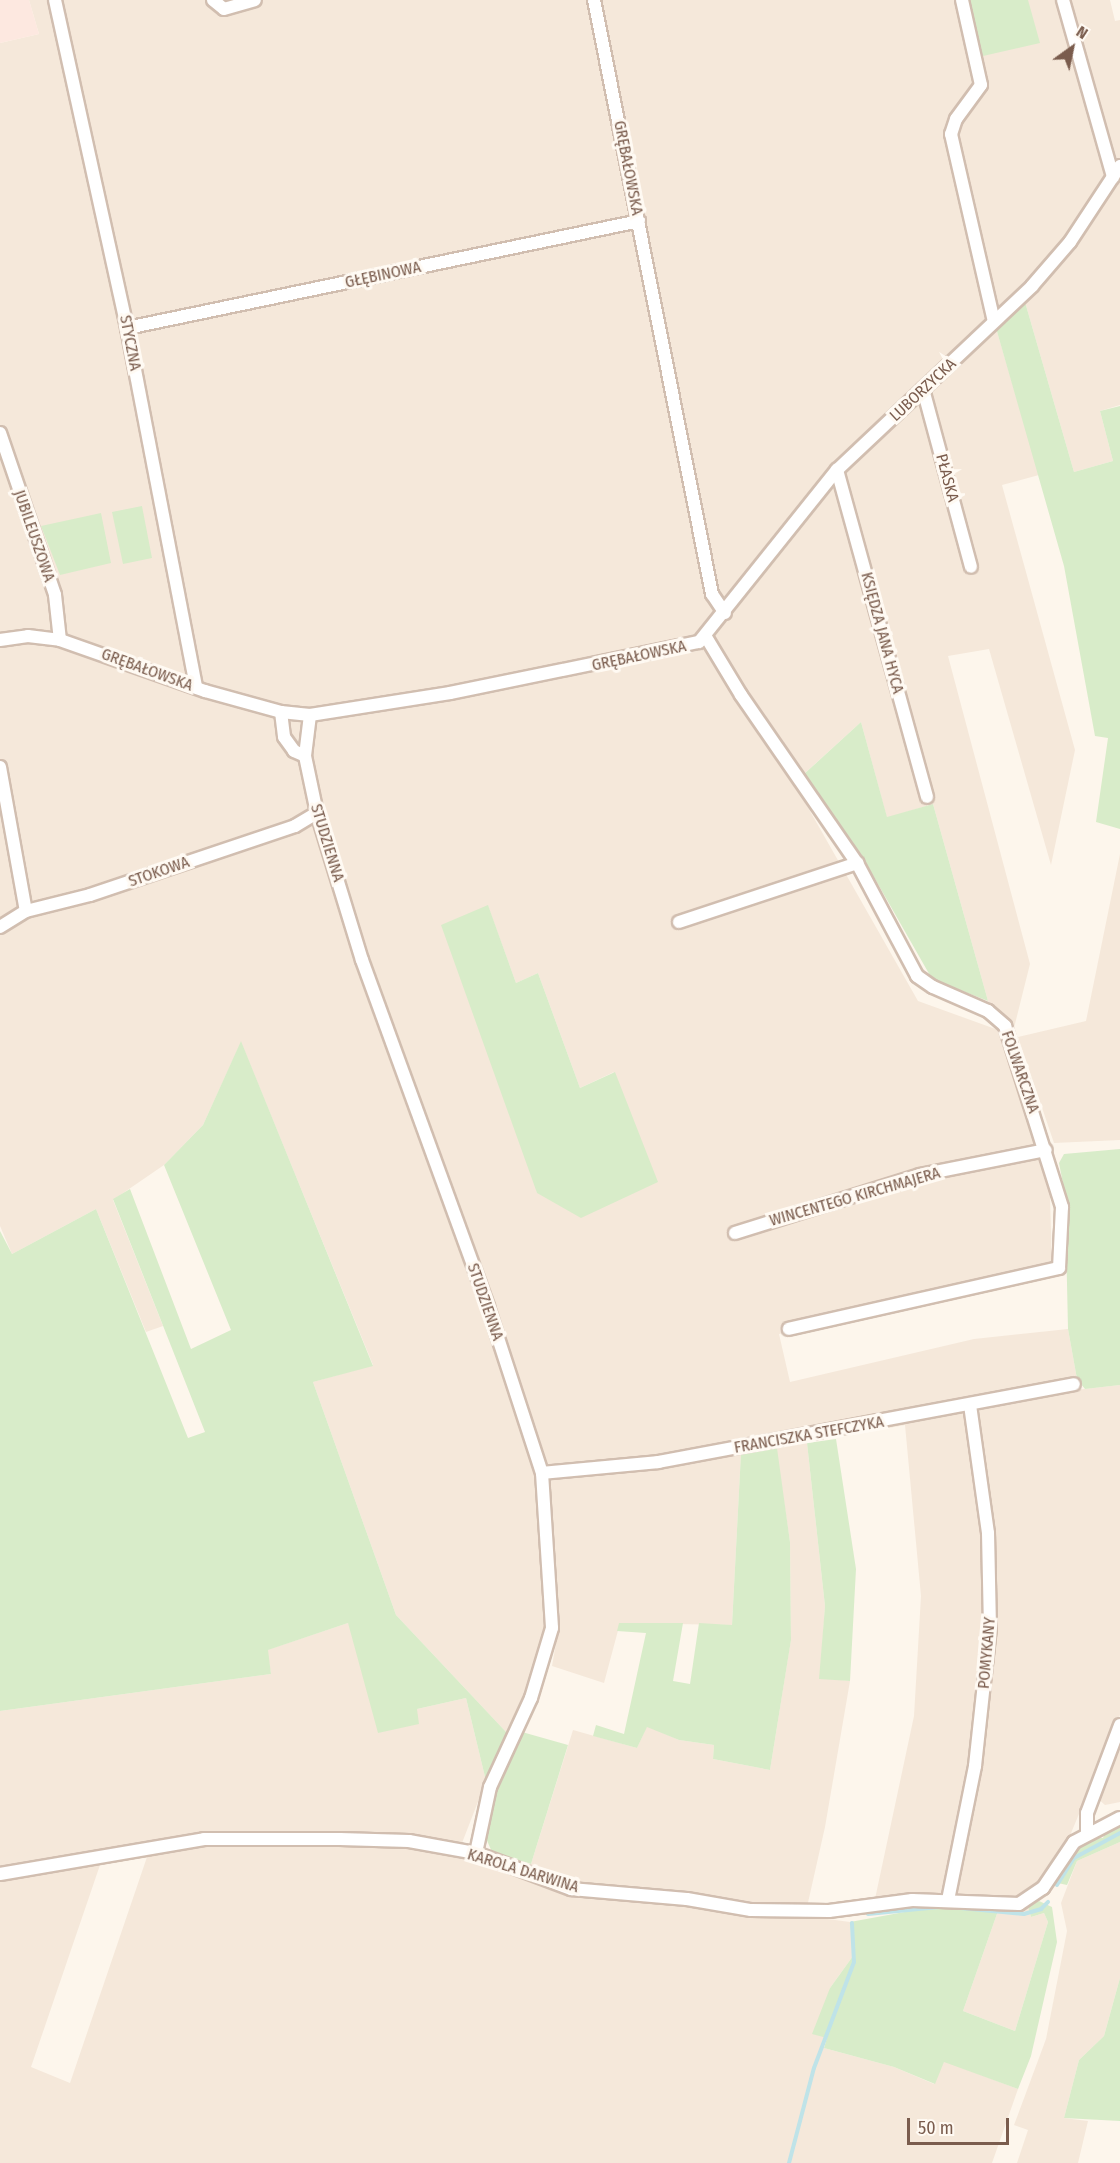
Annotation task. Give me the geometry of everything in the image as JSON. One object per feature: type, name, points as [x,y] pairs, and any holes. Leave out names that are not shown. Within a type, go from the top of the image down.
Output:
[{"type":"street","name":"STYCZNA","points":[[55,0],[128,328],[196,687]]},
{"type":"street","points":[[213,0],[224,9],[255,0]]},
{"type":"street","name":"GRĘBAŁOWSKA","points":[[0,640],[28,636],[60,640],[196,687],[281,712],[310,715],[623,660],[694,644],[706,637],[724,613],[712,594],[594,0]]},
{"type":"street","points":[[962,0],[981,86],[956,118],[951,134],[994,321]]},
{"type":"street","points":[[1063,0],[1116,171]]},
{"type":"street","name":"LUBORZYCKA","points":[[724,613],[837,470],[994,321],[1070,242],[1116,171]]},
{"type":"street","name":"GŁĘBINOWA","points":[[128,328],[639,221]]},
{"type":"street","name":"PŁASKA","points":[[923,389],[971,567]]},
{"type":"street","name":"JUBILEUSZOWA","points":[[0,433],[55,595],[60,640]]},
{"type":"street","name":"KSIĘDZA JANA HYCA","points":[[837,470],[927,797]]},
{"type":"street","name":"FOLWARCZNA","points":[[706,637],[741,695],[857,863],[917,976],[933,987],[988,1011],[1005,1026],[1046,1150],[1062,1207],[1059,1268],[789,1329]]},
{"type":"street","points":[[281,712],[284,737],[294,752],[305,756]]},
{"type":"street","name":"STUDZIENNA","points":[[310,715],[305,756],[317,813],[363,960],[488,1307],[542,1473],[551,1586],[550,1639],[531,1698],[490,1787],[476,1854]]},
{"type":"street","points":[[0,767],[26,910]]},
{"type":"street","name":"STOKOWA","points":[[0,927],[26,910],[102,891],[295,826],[317,813]]},
{"type":"street","points":[[679,922],[857,863]]},
{"type":"street","name":"WINCENTEGO KIRCHMAJERA","points":[[735,1233],[920,1175],[1046,1150]]},
{"type":"street","name":"FRANCISZKA STEFCZYKA","points":[[542,1473],[658,1462],[1074,1384]]},
{"type":"street","name":"POMYKANY","points":[[948,1900],[972,1784],[990,1628],[988,1533],[970,1405]]},
{"type":"street","points":[[1087,1833],[1087,1813],[1120,1725]]},
{"type":"street","name":"KAROLA DARWINA","points":[[0,1874],[204,1839],[409,1841],[476,1854],[571,1888],[677,1898],[751,1910],[829,1911],[912,1900],[1019,1904],[1033,1899],[1074,1842],[1087,1833],[1120,1818]]},
{"type":"shaded area","points":[[0,0],[29,0],[39,34],[0,43]]},
{"type":"shaded area","points":[[29,0],[1110,0],[1115,21],[1120,20],[1120,405],[1100,411],[1113,461],[1074,472],[1025,302],[996,328],[1039,475],[1002,485],[1075,750],[1051,865],[989,649],[948,656],[1030,964],[1013,1032],[1005,1017],[988,1001],[933,804],[887,818],[861,722],[794,783],[918,1001],[1001,1031],[1049,1164],[1052,1266],[779,1334],[790,1382],[974,1339],[1068,1329],[1077,1379],[1031,1395],[1120,1385],[1120,1715],[1069,1838],[1034,1887],[1012,1899],[942,1894],[875,1899],[914,1716],[921,1596],[905,1425],[807,1443],[825,1606],[820,1678],[850,1681],[825,1827],[805,1916],[850,1922],[853,1956],[830,1988],[824,2048],[894,2067],[934,2084],[944,2061],[1018,2089],[992,2163],[0,2163],[0,1711],[271,1674],[267,1650],[348,1623],[417,1709],[466,1698],[486,1781],[462,1843],[531,1864],[573,1730],[637,1748],[647,1726],[679,1740],[714,1745],[713,1759],[770,1770],[791,1639],[790,1542],[776,1448],[741,1453],[732,1625],[620,1623],[604,1683],[552,1666],[559,1626],[548,1483],[553,1477],[536,1478],[545,1647],[527,1696],[507,1733],[396,1615],[313,1382],[373,1365],[241,1042],[203,1125],[164,1165],[113,1200],[163,1326],[146,1332],[96,1209],[12,1254],[0,1226],[0,43],[39,34]],"holes":[[[488,906],[516,983],[538,973],[580,1088],[614,1072],[537,1193]],[[147,1857],[70,2083],[31,2067],[100,1865]]]},
{"type":"shaded area","points":[[1120,854],[1120,1140],[1054,1143],[1018,1037],[1086,1021]]},
{"type":"shaded area","points":[[1120,1732],[1120,1802],[1105,1805],[1096,1797]]},
{"type":"shaded area","points":[[1120,1842],[1120,1978],[1104,2036],[1079,2060],[1064,2118],[1088,2121],[1078,2163],[1017,2163],[1028,2130],[1014,2125],[1046,2039],[1067,1931],[1061,1903],[1077,1861]]},
{"type":"shaded area","points":[[1028,1907],[1031,1917],[1044,1913],[1048,1922],[1015,2031],[963,2011],[999,1908]]},
{"type":"green space","points":[[968,0],[1028,0],[1040,43],[983,56]]},
{"type":"green space","points":[[1025,302],[1074,472],[1113,461],[1100,411],[1120,406],[1120,829],[1096,822],[1108,738],[1095,736],[1064,566],[996,328]]},
{"type":"green space","points":[[142,506],[152,558],[123,564],[112,512]]},
{"type":"green space","points":[[101,513],[111,563],[60,575],[41,526]]},
{"type":"green space","points":[[861,722],[887,817],[933,804],[988,1001],[932,979],[862,856],[803,775]]},
{"type":"green space","points":[[488,905],[516,983],[538,973],[580,1088],[615,1072],[658,1182],[581,1218],[537,1193],[441,925]]},
{"type":"green space","points":[[241,1041],[373,1366],[313,1382],[396,1615],[507,1733],[486,1781],[466,1698],[417,1709],[419,1724],[378,1733],[348,1623],[268,1650],[271,1674],[0,1711],[0,1231],[12,1254],[96,1209],[188,1438],[205,1432],[113,1199],[130,1189],[191,1349],[231,1330],[164,1165],[203,1125]]},
{"type":"green space","points":[[1120,1149],[1120,1385],[1085,1389],[1077,1379],[1068,1329],[1065,1194],[1059,1163],[1064,1154]]},
{"type":"green space","points":[[836,1439],[856,1569],[850,1681],[819,1679],[825,1606],[807,1443]]},
{"type":"green space","points":[[777,1448],[790,1542],[791,1640],[770,1770],[713,1759],[714,1745],[679,1740],[647,1727],[637,1748],[593,1736],[596,1725],[624,1734],[646,1633],[617,1631],[619,1623],[683,1623],[673,1681],[690,1684],[699,1623],[732,1625],[741,1453]]},
{"type":"green space","points":[[522,1732],[568,1745],[531,1864],[492,1852],[485,1836],[489,1806]]},
{"type":"green space","points":[[1120,1816],[1120,1842],[1077,1861],[1067,1885],[1053,1882],[1087,1836],[1103,1838],[1109,1820]]},
{"type":"green space","points":[[1039,1901],[1052,1907],[1057,1942],[1031,2056],[1018,2089],[944,2062],[935,2084],[894,2067],[824,2048],[827,2038],[812,2034],[830,1988],[853,1956],[850,1922],[948,1904],[999,1908],[963,2011],[1015,2031],[1048,1922],[1044,1913],[1031,1917],[1028,1907]]},
{"type":"green space","points":[[1120,1978],[1120,2121],[1064,2118],[1079,2060],[1104,2036]]},
{"type":"waterway","points":[[1057,1885],[1074,1858],[1120,1833]]},
{"type":"waterway","points":[[950,1907],[1024,1914],[1041,1909],[1048,1902]]},
{"type":"waterway","points":[[868,1914],[939,1907]]},
{"type":"waterway","points":[[789,2163],[814,2068],[854,1962],[852,1923]]}]
